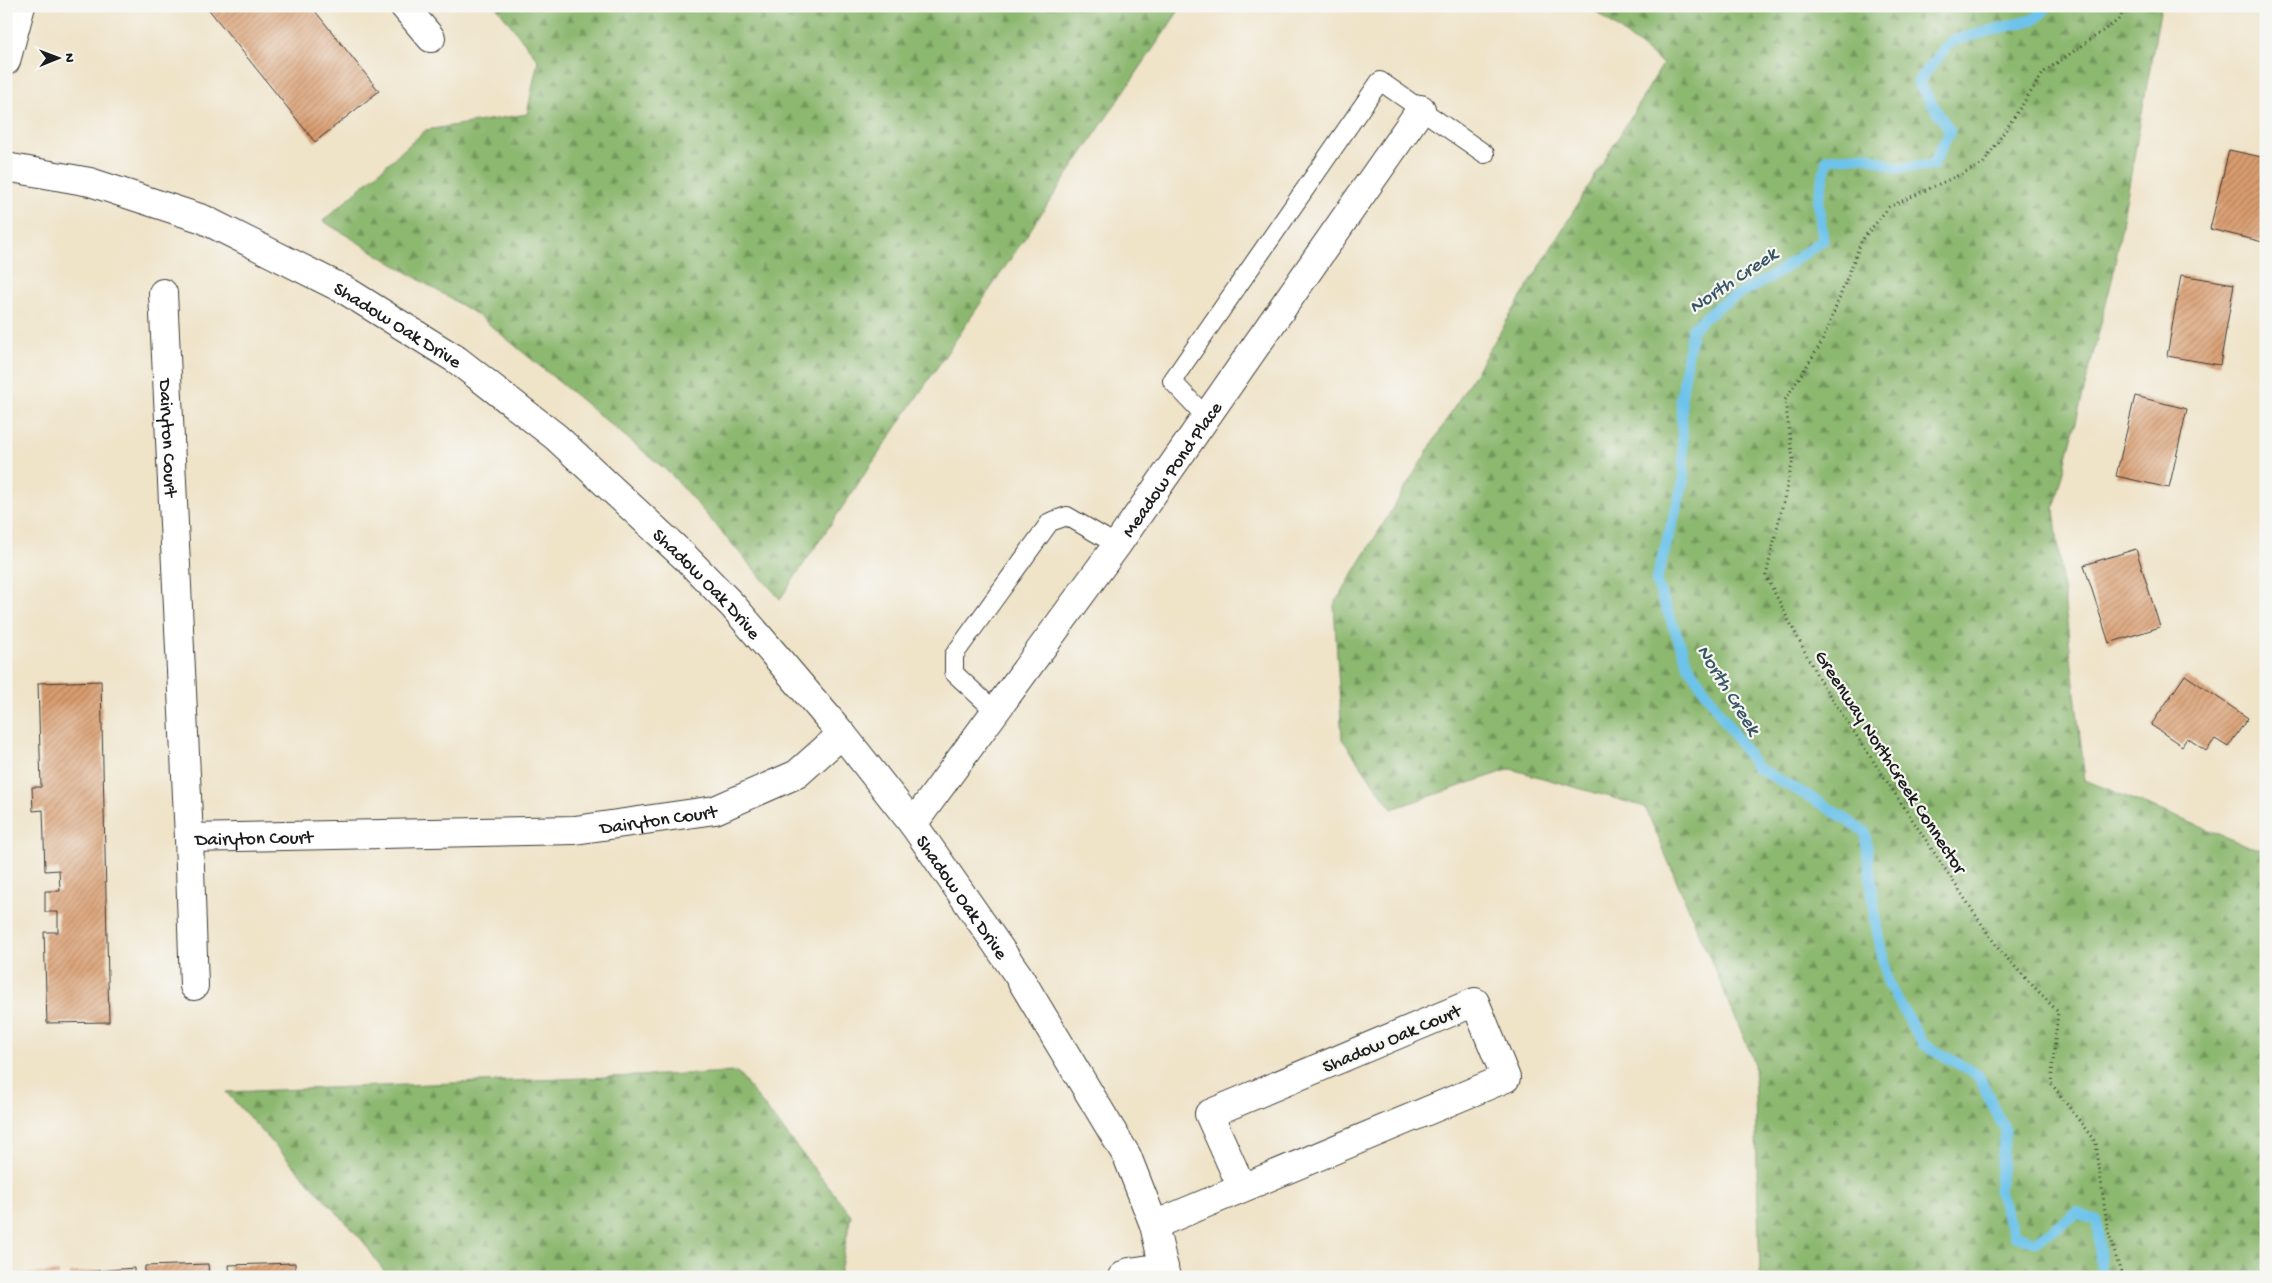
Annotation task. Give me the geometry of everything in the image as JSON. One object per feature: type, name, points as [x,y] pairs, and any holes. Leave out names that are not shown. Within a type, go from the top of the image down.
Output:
[{"type":"street","points":[[6,61],[21,6]]},
{"type":"street","points":[[404,6],[432,38]]},
{"type":"street","name":"Meadow Pond Place","points":[[913,824],[1117,544],[1421,109]]},
{"type":"street","name":"Shadow Oak Drive","points":[[6,167],[90,182],[203,219],[345,290],[457,360],[556,437],[687,559],[734,606],[842,734],[913,824],[1018,975],[1108,1123],[1127,1156],[1154,1225],[1165,1272],[1129,1272],[1122,1277]]},
{"type":"street","name":"Dairyton Court","points":[[163,292],[189,838],[575,830],[714,810],[797,774],[842,734]]},
{"type":"street","points":[[189,838],[194,986]]},
{"type":"street","name":"Shadow Oak Court","points":[[1154,1225],[1506,1078],[1475,1002],[1209,1114],[1242,1188]]},
{"type":"lane","points":[[1206,417],[1172,381],[1380,81],[1485,154]]},
{"type":"lane","points":[[995,711],[954,674],[954,655],[1050,522],[1067,516],[1117,544]]},
{"type":"path","name":"Greenway NorthCreek Connector","points":[[2122,1277],[2106,1226],[2096,1143],[2051,1083],[2058,1012],[1999,950],[1820,681],[1766,576],[1793,460],[1785,400],[1822,342],[1862,240],[1890,207],[1983,164],[2044,72],[2117,21],[2128,6]]},
{"type":"green space","points":[[496,6],[1182,6],[780,599],[671,474],[479,316],[323,221],[426,130],[527,114],[538,60]]},
{"type":"green space","points":[[1589,6],[2161,6],[2112,280],[2054,509],[2085,780],[2248,846],[2266,850],[2266,1277],[1760,1277],[1754,1061],[1645,807],[1511,769],[1392,809],[1342,739],[1334,605],[1663,64]]},
{"type":"green space","points":[[737,1072],[851,1215],[839,1277],[388,1277],[363,1241],[226,1092]]},
{"type":"building","points":[[206,6],[311,6],[379,91],[315,142]]},
{"type":"building","points":[[2229,150],[2266,158],[2266,228],[2263,242],[2210,229]]},
{"type":"building","points":[[2181,275],[2234,284],[2220,365],[2167,356]]},
{"type":"building","points":[[2135,396],[2187,409],[2169,488],[2116,476]]},
{"type":"building","points":[[2136,549],[2160,627],[2109,643],[2084,565]]},
{"type":"building","points":[[2185,675],[2248,718],[2228,747],[2215,739],[2206,751],[2187,738],[2182,746],[2151,725]]},
{"type":"building","points":[[101,681],[109,1022],[47,1023],[44,932],[58,932],[58,912],[45,912],[45,891],[60,891],[59,870],[45,871],[43,810],[33,811],[32,787],[41,787],[38,683]]},
{"type":"building","points":[[295,1263],[295,1277],[230,1277],[229,1265]]},
{"type":"building","points":[[208,1264],[209,1277],[145,1277],[145,1266]]},
{"type":"building","points":[[134,1268],[134,1277],[70,1277],[70,1273]]},
{"type":"building","points":[[59,1272],[59,1277],[6,1277],[6,1275]]},
{"type":"waterway","name":"North Creek","points":[[2048,6],[2035,19],[1951,41],[1918,82],[1950,131],[1933,165],[1896,168],[1867,156],[1827,159],[1818,201],[1823,240],[1774,275],[1720,305],[1692,329],[1681,399],[1684,480],[1656,581],[1689,667],[1756,767],[1819,802],[1865,832],[1877,930],[1888,983],[1923,1044],[1978,1075],[2005,1130],[1999,1191],[2014,1235],[2035,1242],[2077,1213],[2097,1221],[2102,1277]]}]
